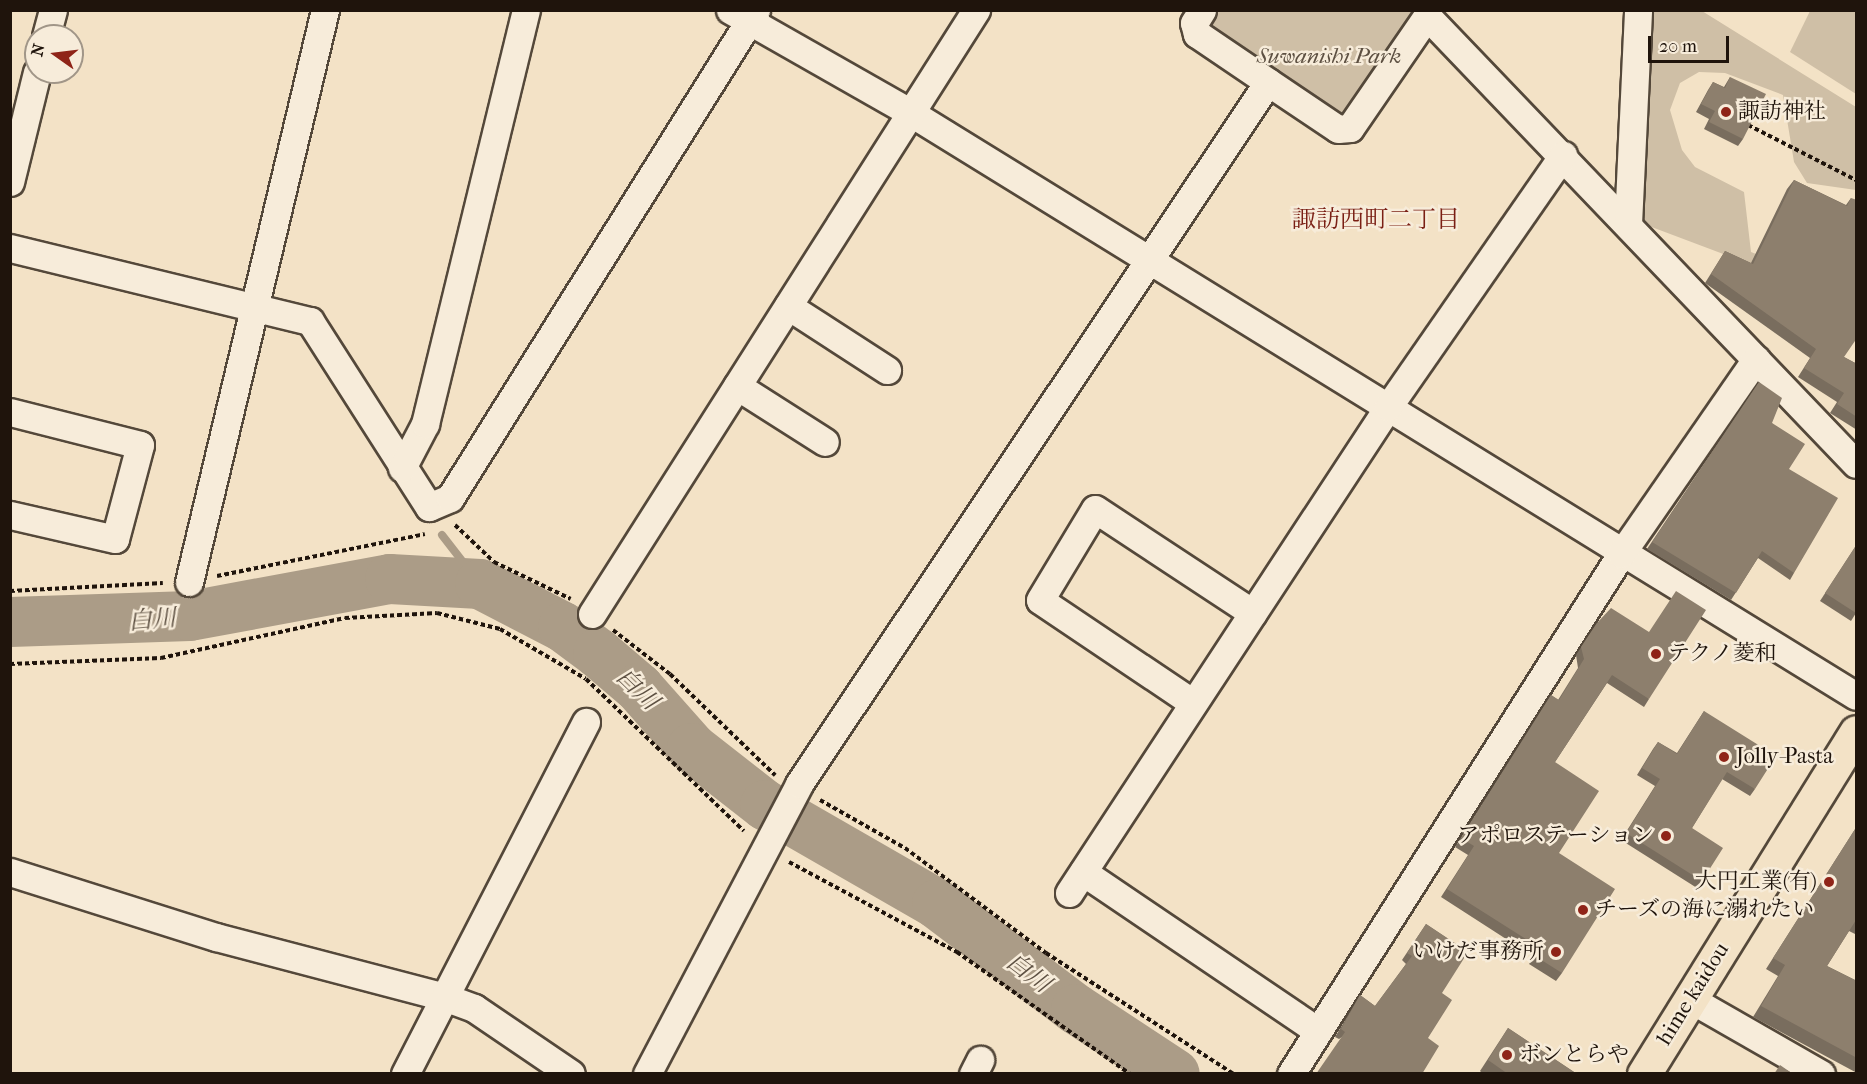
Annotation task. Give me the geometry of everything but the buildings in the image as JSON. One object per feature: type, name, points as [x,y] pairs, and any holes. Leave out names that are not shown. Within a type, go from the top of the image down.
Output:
[{"type":"main road","name":"hime kaidou","points":[[1644,1074],[1857,732]]},
{"type":"street","points":[[189,582],[325,10]]},
{"type":"street","points":[[402,468],[425,424],[526,10]]},
{"type":"street","points":[[592,614],[976,10]]},
{"type":"street","points":[[1202,10],[1194,23],[1197,34],[1338,129],[1350,128],[1428,16],[1857,464]]},
{"type":"street","points":[[1628,224],[1638,10]]},
{"type":"street","points":[[10,248],[310,321],[429,507],[450,498],[745,14],[911,113],[1150,263],[1388,407],[1621,554],[1857,696]]},
{"type":"street","points":[[647,1074],[797,787],[1150,263],[1268,82]]},
{"type":"street","points":[[10,182],[35,84]]},
{"type":"street","points":[[1318,1031],[1076,883],[1388,407],[1563,155]]},
{"type":"street","points":[[788,306],[887,370]]},
{"type":"street","points":[[1291,1074],[1621,554],[1756,358]]},
{"type":"street","points":[[737,386],[825,442]]},
{"type":"street","points":[[10,412],[140,445],[115,539],[10,515]]},
{"type":"street","points":[[1194,703],[1040,600],[1095,509],[1253,613]]},
{"type":"street","points":[[405,1074],[586,722]]},
{"type":"street","points":[[10,872],[216,936],[444,997],[474,1008],[571,1074]]},
{"type":"street","points":[[1690,999],[1821,1074]]},
{"type":"path","points":[[1748,125],[1857,180]]},
{"type":"path","points":[[448,528],[455,525],[494,562],[592,614],[670,674],[776,776],[905,848],[1046,953],[1234,1074]]},
{"type":"path","points":[[10,591],[189,582],[431,533]]},
{"type":"path","points":[[10,664],[160,658],[345,618],[437,613],[500,629],[586,679],[765,846],[957,952],[1130,1074]]},
{"type":"green space","name":"Suwanishi Park","points":[[1209,10],[1419,11],[1349,114],[1333,116],[1207,33]]},
{"type":"green space","points":[[1654,11],[1702,11],[1856,107],[1856,190],[1807,183],[1794,162],[1783,95],[1725,73],[1699,72],[1680,83],[1670,110],[1682,150],[1695,167],[1744,192],[1751,252],[1856,294],[1856,304],[1641,223]]},
{"type":"green space","points":[[1810,11],[1856,11],[1856,94],[1790,52]]},
{"type":"waterway","points":[[442,535],[480,584]]},
{"type":"waterway","name":"白川","points":[[10,622],[190,616],[390,579],[480,584],[563,627],[598,653],[639,688],[692,748],[765,805],[937,904],[1076,1009],[1175,1074]]},
{"type":"place","name":"諏訪神社","points":[[1726,112]]},
{"type":"place","name":"テクノ菱和","points":[[1656,654]]},
{"type":"place","name":"Jolly-Pasta","points":[[1724,757]]},
{"type":"place","name":"アポロステーション","points":[[1666,836]]},
{"type":"place","name":"大円工業(有)","points":[[1829,882]]},
{"type":"place","name":"チーズの海に溺れたい","points":[[1583,910]]},
{"type":"place","name":"いけだ事務所","points":[[1556,952]]},
{"type":"place","name":"ボンとらや","points":[[1507,1055]]},
{"type":"district","name":"諏訪西町二丁目","points":[[1376,220]]}]
